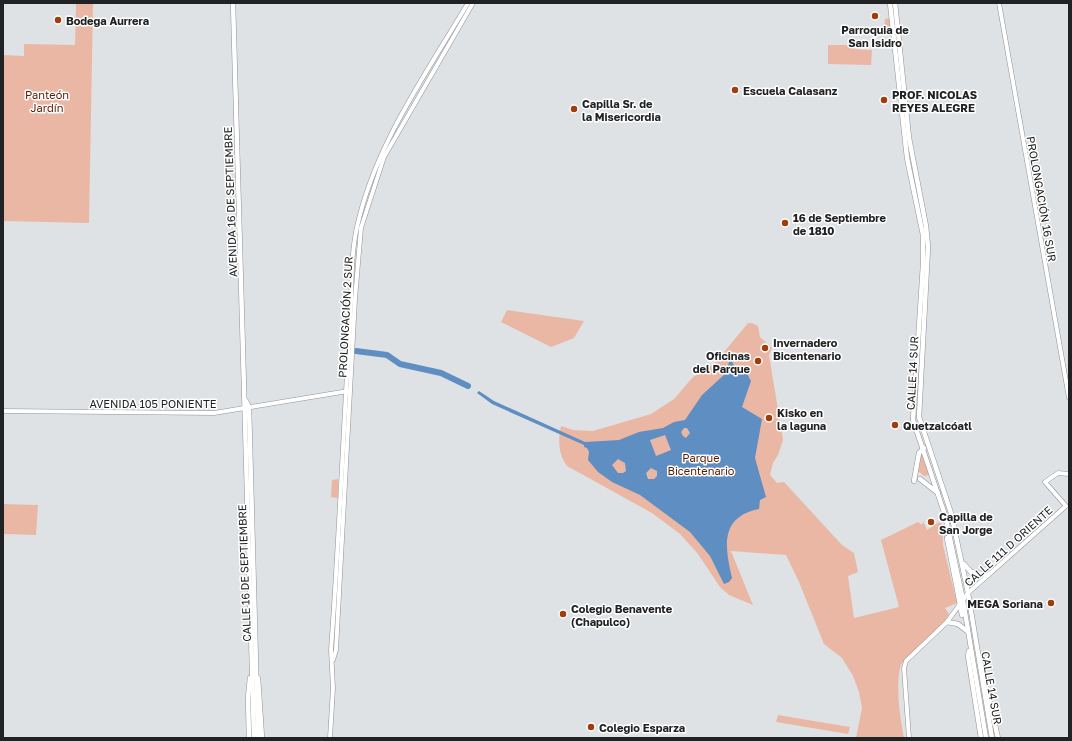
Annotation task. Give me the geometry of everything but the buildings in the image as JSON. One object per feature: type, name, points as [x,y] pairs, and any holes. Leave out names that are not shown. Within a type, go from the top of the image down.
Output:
[{"type":"main road","name":"AVENIDA 16 DE SEPTIEMBRE","points":[[233,3],[246,408]]},
{"type":"main road","name":"CALLE 14 SUR","points":[[890,3],[907,158],[923,235],[923,265],[913,415],[922,449],[939,493],[948,528],[986,738]]},
{"type":"main road","name":"CALLE 14 SUR","points":[[895,3],[909,138],[928,234],[928,266],[918,410],[920,423],[949,506],[962,561],[992,738]]},
{"type":"main road","name":"CALLE 16 DE SEPTIEMBRE","points":[[246,408],[254,672],[254,738]]},
{"type":"main road","points":[[914,481],[919,453],[922,449],[928,447]]},
{"type":"main road","points":[[920,479],[939,493]]},
{"type":"main road","points":[[962,561],[965,567],[971,572],[988,575]]},
{"type":"main road","points":[[947,622],[958,624],[967,629]]},
{"type":"main road","points":[[970,647],[968,656],[981,738]]},
{"type":"main road","points":[[978,658],[983,669],[998,738]]},
{"type":"main road","points":[[249,738],[249,686],[254,672]]},
{"type":"main road","points":[[254,672],[259,685],[262,738]]},
{"type":"main road","name":"CALLE 16 DE SEPTIEMBRE","points":[[254,685],[258,738]]},
{"type":"street","name":"PROLONGACIÓN 2 SUR","points":[[330,738],[333,660],[336,650],[353,257],[357,227],[376,168],[391,136],[468,3]]},
{"type":"street","name":"PROLONGACIÓN 2 SUR","points":[[348,391],[354,299],[361,228],[384,158],[473,3]]},
{"type":"street","name":"PROLONGACIÓN 16 SUR","points":[[999,3],[1069,398]]},
{"type":"street","name":"AVENIDA 105 PONIENTE","points":[[3,411],[180,414],[214,413],[348,391]]},
{"type":"street","name":"CALLE 111 D ORIENTE","points":[[909,738],[904,665],[908,659],[947,622],[968,593],[1066,506],[1045,482],[1056,474],[1069,474]]},
{"type":"green space","name":"Panteón Jardín","points":[[76,4],[93,4],[89,223],[3,221],[3,55],[24,56],[24,44],[75,45]]},
{"type":"green space","points":[[890,18],[891,30],[875,32],[875,30],[884,29],[885,19]]},
{"type":"green space","points":[[828,45],[854,45],[854,49],[872,50],[871,65],[828,64]]},
{"type":"green space","points":[[507,310],[584,321],[574,338],[551,347],[501,322]]},
{"type":"green space","name":"Parque Bicentenario","points":[[748,323],[758,326],[760,337],[772,348],[769,355],[783,440],[778,455],[773,463],[770,475],[777,483],[784,482],[842,545],[854,553],[858,572],[848,576],[854,618],[899,607],[881,540],[918,522],[922,525],[923,521],[927,530],[939,522],[941,524],[942,523],[940,521],[942,515],[943,545],[957,603],[945,608],[949,614],[944,622],[901,664],[898,691],[904,738],[856,738],[862,708],[859,692],[853,676],[842,658],[824,644],[799,582],[786,555],[731,551],[753,605],[729,595],[720,587],[698,554],[680,534],[652,513],[567,466],[560,452],[559,437],[561,426],[573,430],[593,431],[651,414],[674,399],[693,377],[715,363]]},
{"type":"green space","points":[[921,452],[930,475],[924,476],[918,471]]},
{"type":"green space","points":[[338,479],[338,498],[331,497],[332,480]]},
{"type":"green space","points":[[3,504],[38,505],[36,535],[3,534]]},
{"type":"green space","points":[[778,715],[850,727],[848,734],[776,722]]},
{"type":"water","points":[[732,361],[735,369],[745,370],[751,381],[742,407],[762,419],[755,458],[766,497],[760,500],[759,509],[746,513],[737,519],[731,526],[727,545],[732,578],[729,582],[724,584],[710,556],[690,532],[640,495],[612,482],[598,472],[588,460],[589,452],[584,445],[492,404],[477,393],[479,391],[494,401],[585,442],[619,440],[639,432],[663,428],[674,422],[685,420],[702,395],[726,373],[729,362]],"holes":[[[684,428],[687,428],[690,433],[686,438],[681,432]],[[665,435],[671,450],[656,456],[650,440]],[[618,459],[625,463],[626,471],[623,473],[618,473],[612,465]],[[651,468],[657,471],[657,476],[654,479],[648,479],[646,473]]]},
{"type":"waterway","points":[[357,350],[389,355],[398,363],[443,373],[469,386]]},
{"type":"waterway","points":[[356,351],[387,355],[400,364],[441,373],[468,386]]},
{"type":"place","name":"Parroquia de San Isidro","points":[[875,16]]},
{"type":"place","name":"Bodega Aurrera","points":[[58,20]]},
{"type":"place","name":"Escuela Calasanz","points":[[735,90]]},
{"type":"place","name":"PROF. NICOLAS REYES ALEGRE","points":[[884,100]]},
{"type":"place","name":"Capilla Sr. de la Misericordia","points":[[574,109]]},
{"type":"place","name":"16 de Septiembre de 1810","points":[[785,223]]},
{"type":"place","name":"Invernadero Bicentenario","points":[[765,348]]},
{"type":"place","name":"Oficinas del Parque","points":[[758,361]]},
{"type":"place","name":"Kisko en la laguna","points":[[769,418]]},
{"type":"place","name":"Quetzalcóatl","points":[[895,425]]},
{"type":"place","name":"Capilla de San Jorge","points":[[931,522]]},
{"type":"place","name":"MEGA Soriana","points":[[1051,603]]},
{"type":"place","name":"Colegio Benavente (Chapulco)","points":[[563,614]]},
{"type":"place","name":"Colegio Esparza","points":[[591,727]]}]
